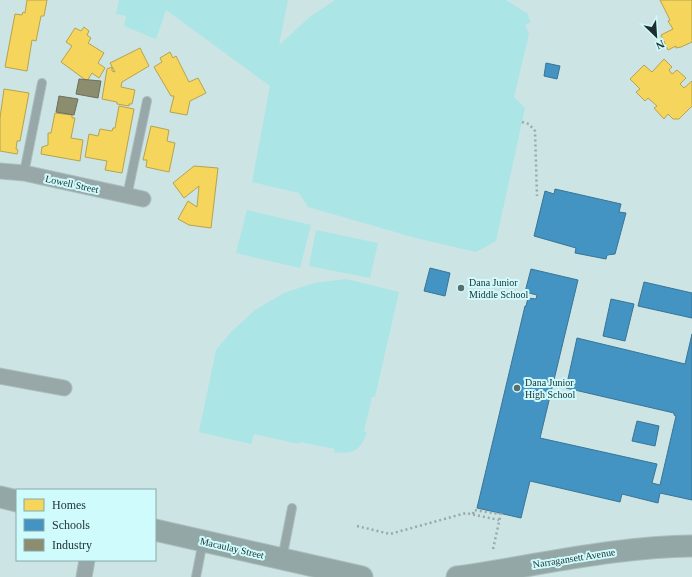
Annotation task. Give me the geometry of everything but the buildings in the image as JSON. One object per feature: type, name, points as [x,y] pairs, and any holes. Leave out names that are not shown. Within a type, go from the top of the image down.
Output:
[{"type":"street","name":"Lowell Street","points":[[0,171],[24,173],[143,199]]},
{"type":"street","points":[[0,376],[64,388]]},
{"type":"street","points":[[0,497],[16,501]]},
{"type":"street","name":"Macaulay Street","points":[[156,530],[281,560],[308,572]]},
{"type":"street","name":"Narragansett Avenue","points":[[456,577],[517,572],[648,547],[692,546]]},
{"type":"street","points":[[84,577],[87,561]]},
{"type":"street","points":[[308,572],[362,577]]},
{"type":"lane","points":[[24,173],[42,83]]},
{"type":"lane","points":[[127,196],[147,101]]},
{"type":"lane","points":[[281,560],[292,508]]},
{"type":"lane","points":[[196,577],[203,541]]},
{"type":"path","points":[[522,122],[529,124],[535,131],[537,196]]},
{"type":"path","points":[[473,514],[474,510],[500,514],[493,549]]},
{"type":"path","points":[[357,526],[390,534],[466,513],[499,520]]},
{"type":"shaded area","points":[[119,0],[288,0],[279,45],[311,16],[335,0],[506,0],[528,14],[531,22],[525,25],[529,34],[514,97],[525,108],[496,241],[476,252],[416,238],[308,207],[299,193],[252,182],[270,86],[166,10],[156,39],[124,26],[126,16],[116,14]]},
{"type":"shaded area","points":[[247,210],[311,225],[300,268],[236,253]]},
{"type":"shaded area","points":[[316,230],[378,243],[370,278],[309,266]]},
{"type":"shaded area","points":[[346,279],[399,292],[375,397],[372,397],[364,431],[367,432],[359,447],[351,452],[340,453],[334,452],[335,449],[300,442],[299,444],[254,434],[251,444],[199,432],[216,350],[231,332],[255,310],[284,293],[314,283]]},
{"type":"place","name":"Dana Junior Middle School","points":[[461,288]]},
{"type":"place","name":"Dana Junior High School","points":[[517,388]]}]
